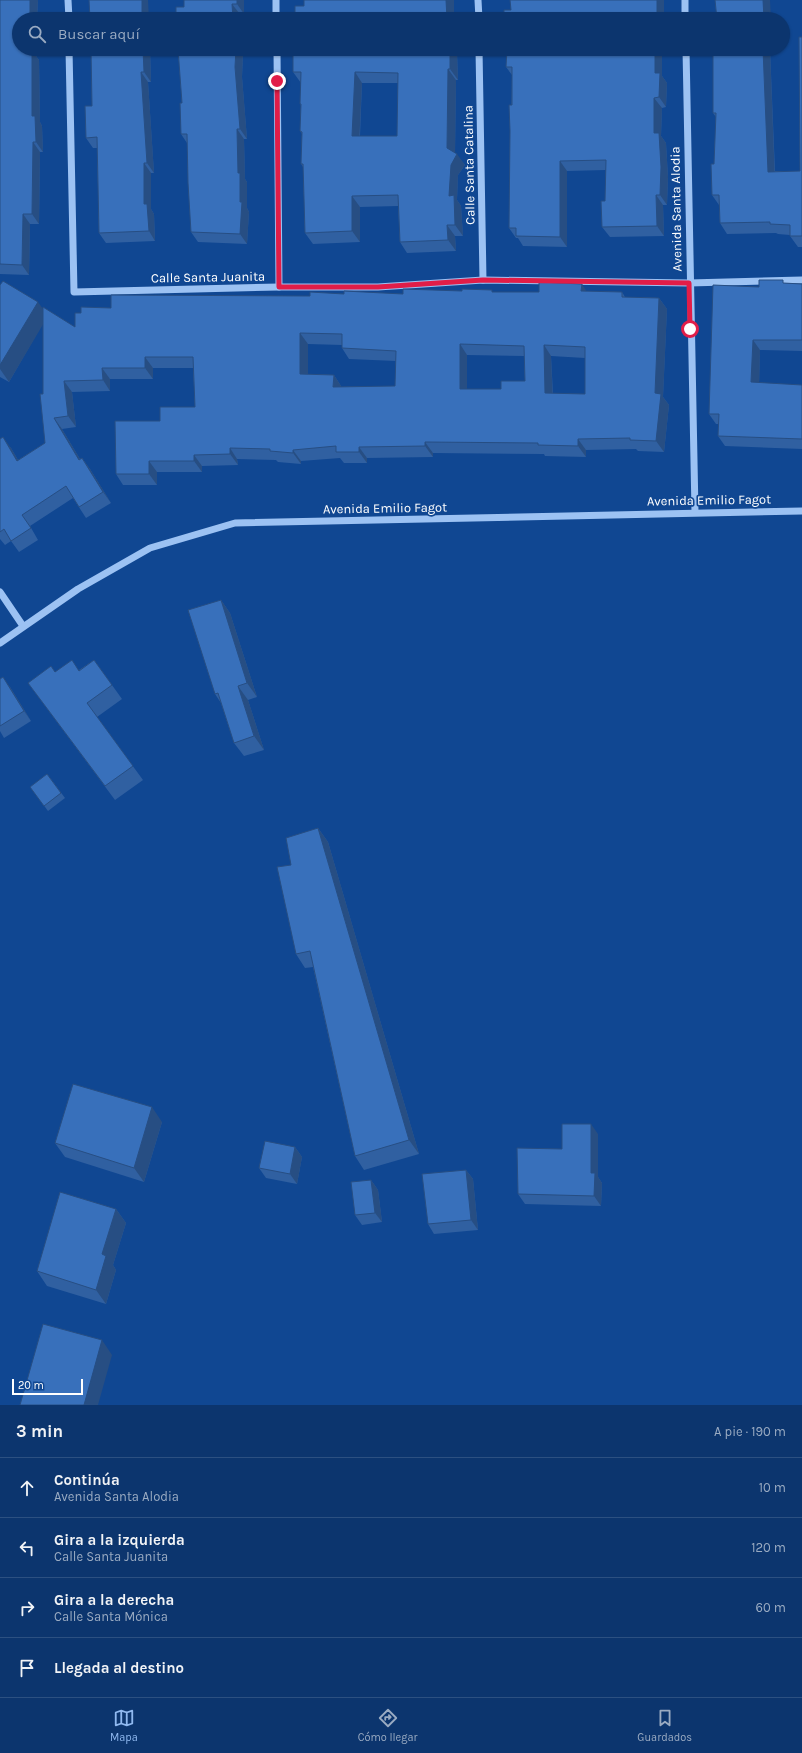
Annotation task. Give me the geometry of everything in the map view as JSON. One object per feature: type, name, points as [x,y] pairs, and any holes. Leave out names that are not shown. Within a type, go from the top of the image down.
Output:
[{"type":"street","points":[[68,0],[69,12]]},
{"type":"street","points":[[276,0],[276,12]]},
{"type":"street","points":[[478,0],[478,12]]},
{"type":"street","points":[[685,0],[685,12]]},
{"type":"street","name":"Calle Santa Juanita","points":[[69,56],[74,292],[279,287],[378,287],[483,280],[689,283],[802,280]]},
{"type":"street","points":[[277,56],[279,287]]},
{"type":"street","name":"Calle Santa Catalina","points":[[479,56],[483,280]]},
{"type":"street","name":"Avenida Santa Alodia","points":[[686,56],[689,283],[695,512]]},
{"type":"street","name":"Avenida Emilio Fagot","points":[[0,643],[78,589],[150,548],[235,523],[802,510]]},
{"type":"street","points":[[0,592],[23,626]]},
{"type":"building","points":[[0,0],[30,0],[30,12],[12,12],[12,56],[32,56],[32,116],[35,116],[36,142],[33,142],[32,214],[23,214],[22,265],[0,264]]},
{"type":"building","points":[[89,0],[142,0],[142,12],[90,12]]},
{"type":"building","points":[[184,0],[237,0],[237,4],[232,4],[233,12],[176,12],[176,7],[184,7]]},
{"type":"building","points":[[304,0],[446,0],[447,12],[295,12],[295,6],[304,6]]},
{"type":"building","points":[[510,0],[657,0],[657,12],[504,12],[504,10],[511,10]]},
{"type":"building","points":[[715,0],[763,0],[764,12],[716,12]]},
{"type":"building","points":[[799,37],[802,37],[802,236],[790,236],[790,225],[770,224],[770,222],[720,223],[719,195],[712,195],[711,164],[714,164],[716,113],[713,113],[713,56],[763,56],[768,172],[800,171]]},
{"type":"building","points":[[91,56],[143,56],[144,72],[141,72],[147,163],[144,163],[144,204],[147,204],[149,231],[99,233],[97,137],[86,138],[85,106],[92,106]]},
{"type":"building","points":[[179,56],[236,56],[235,67],[240,129],[237,129],[238,173],[240,173],[240,202],[242,202],[240,234],[191,232],[187,134],[181,134],[180,103],[182,103]]},
{"type":"building","points":[[293,56],[450,56],[450,69],[448,69],[447,148],[457,154],[451,165],[449,196],[454,195],[455,225],[447,225],[448,240],[400,242],[398,195],[352,196],[352,231],[305,233],[303,164],[301,164],[302,132],[300,131],[301,72],[293,72]],"holes":[[[355,72],[398,73],[397,136],[352,136]]]},
{"type":"building","points":[[507,56],[655,56],[655,73],[660,73],[659,97],[654,98],[654,133],[659,133],[661,167],[660,195],[656,195],[657,226],[602,227],[601,201],[605,201],[606,160],[560,161],[560,237],[516,236],[516,228],[509,228],[509,105],[512,105],[512,67],[506,67]]},
{"type":"building","points":[[759,280],[783,280],[783,283],[802,284],[802,340],[753,340],[751,382],[802,385],[802,439],[718,436],[719,414],[709,414],[713,285],[759,287]]},
{"type":"building","points":[[3,281],[38,302],[0,365],[0,285]]},
{"type":"building","points":[[539,282],[582,284],[581,291],[622,292],[622,297],[659,298],[655,393],[661,394],[656,441],[630,440],[630,438],[578,439],[578,446],[538,445],[538,443],[425,442],[425,446],[359,447],[359,452],[336,452],[336,446],[293,450],[293,453],[270,451],[270,449],[230,448],[230,454],[194,455],[194,461],[149,461],[149,474],[116,474],[115,421],[160,421],[160,407],[195,407],[193,357],[145,357],[145,368],[102,368],[103,380],[64,381],[68,416],[54,418],[79,460],[82,458],[103,492],[79,507],[66,486],[22,515],[31,528],[11,541],[4,529],[0,532],[0,439],[3,437],[17,461],[45,443],[40,394],[43,394],[43,307],[75,327],[75,313],[81,313],[81,307],[111,308],[111,295],[310,296],[310,292],[344,294],[344,291],[403,294],[403,289],[462,291],[462,289],[492,290],[492,292],[539,292]],"holes":[[[300,333],[342,334],[342,348],[396,351],[395,386],[333,387],[334,375],[300,374]],[[460,344],[524,346],[525,381],[501,381],[501,389],[460,389]],[[544,345],[585,347],[585,394],[545,393]]]},
{"type":"building","points":[[221,600],[247,683],[238,686],[254,736],[234,743],[218,693],[215,694],[188,610]]},
{"type":"building","points":[[72,660],[79,671],[94,660],[112,685],[87,703],[133,766],[105,786],[28,683],[51,666],[55,672]]},
{"type":"building","points":[[3,677],[24,711],[0,726],[0,679]]},
{"type":"building","points":[[47,774],[61,793],[44,806],[30,787]]},
{"type":"building","points":[[318,828],[409,1140],[355,1156],[310,951],[296,954],[277,867],[291,865],[286,838]]},
{"type":"building","points":[[73,1084],[152,1107],[134,1168],[55,1143]]},
{"type":"building","points":[[562,1124],[591,1124],[591,1173],[595,1173],[594,1196],[518,1194],[517,1148],[562,1149]]},
{"type":"building","points":[[265,1141],[295,1147],[290,1174],[259,1168]]},
{"type":"building","points":[[466,1170],[471,1220],[428,1224],[422,1174]]},
{"type":"building","points":[[371,1180],[375,1213],[355,1215],[351,1182]]},
{"type":"building","points":[[60,1192],[116,1209],[102,1254],[106,1256],[96,1290],[37,1271]]},
{"type":"building","points":[[43,1324],[102,1340],[84,1405],[20,1405]]},
{"type":"route","points":[[277,81],[279,287],[378,287],[483,280],[689,283],[690,329]]}]
